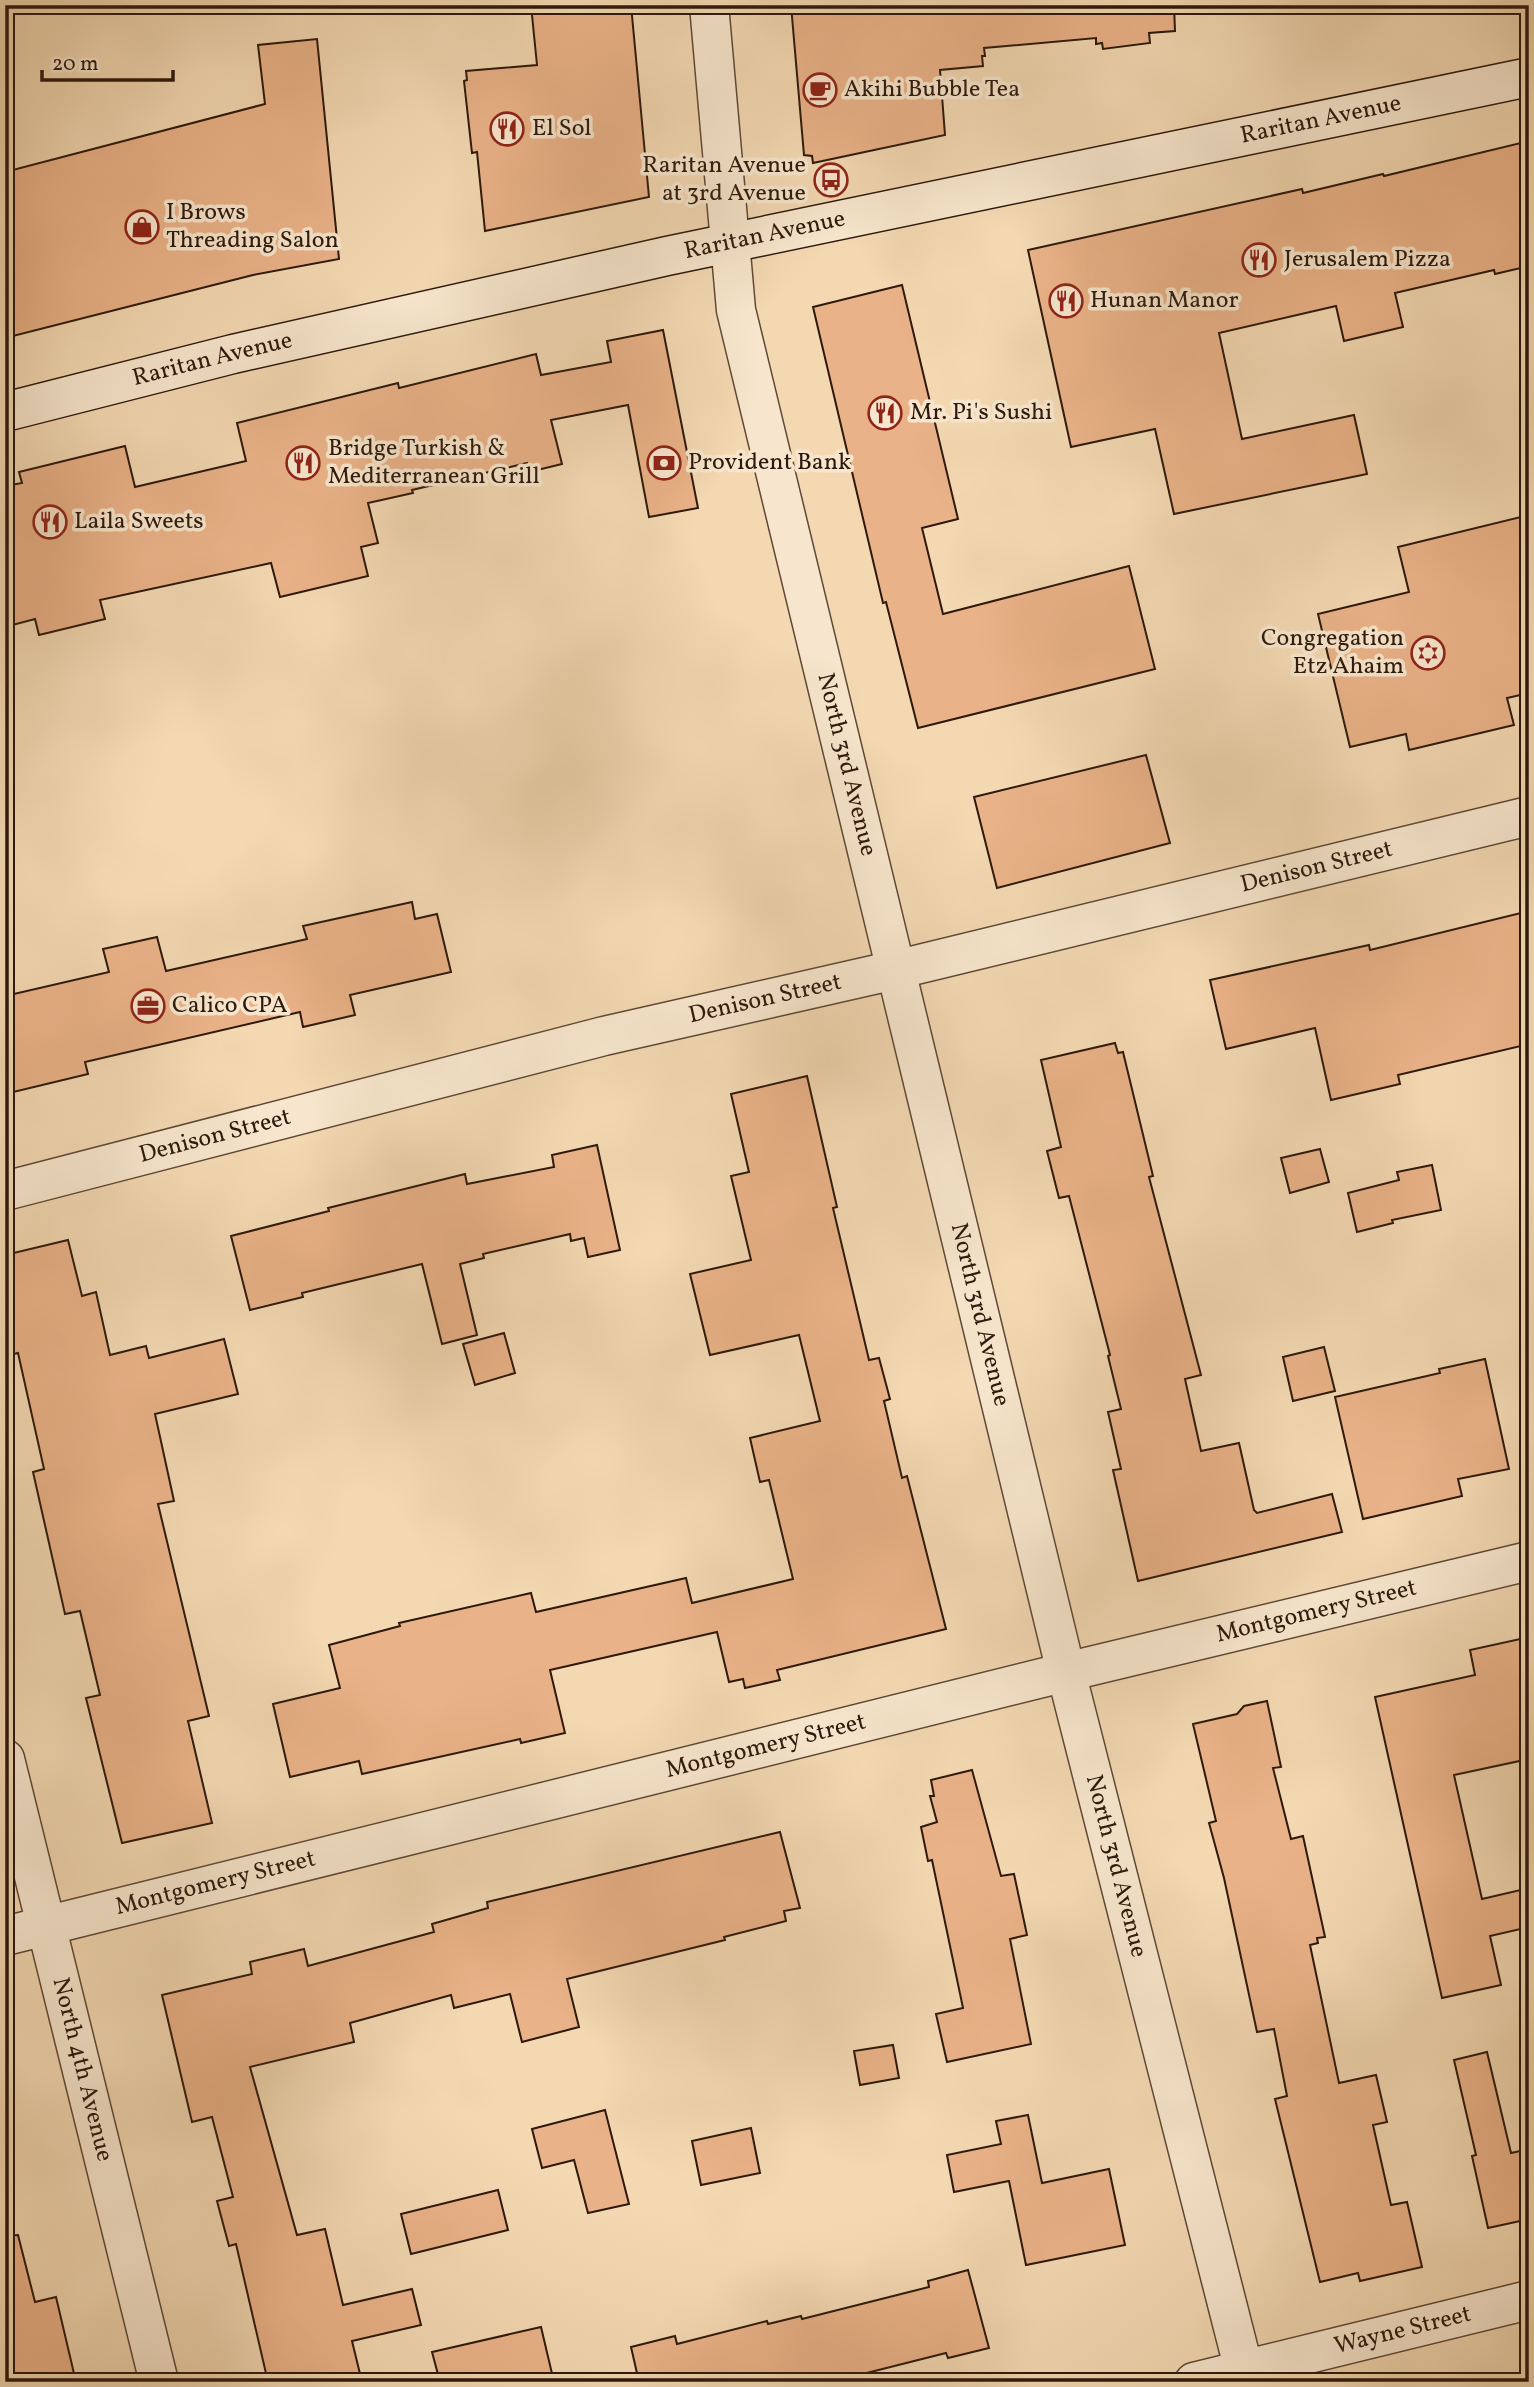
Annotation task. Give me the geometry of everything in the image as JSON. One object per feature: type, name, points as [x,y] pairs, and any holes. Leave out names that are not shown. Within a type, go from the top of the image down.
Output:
[{"type":"street","name":"North 3rd Avenue","points":[[709,5],[736,310],[1066,1672],[1246,2375]]},
{"type":"street","name":"Raritan Avenue","points":[[5,412],[233,354],[731,243],[1529,77]]},
{"type":"street","name":"Denison Street","points":[[5,1191],[604,1036],[895,970],[1529,816]]},
{"type":"street","name":"Montgomery Street","points":[[5,1936],[1066,1672],[1529,1561]]},
{"type":"street","name":"North 4th Avenue","points":[[5,1759],[159,2382]]},
{"type":"street","name":"Wayne Street","points":[[1194,2382],[1246,2375],[1529,2300]]},
{"type":"building","points":[[531,5],[631,5],[649,197],[485,231],[477,152],[472,153],[464,81],[467,80],[466,71],[537,65]]},
{"type":"building","points":[[791,5],[1174,5],[1175,31],[1149,33],[1150,43],[1103,49],[1102,43],[1096,44],[1096,38],[984,48],[983,66],[940,70],[945,135],[813,163],[812,156],[804,155]]},
{"type":"building","points":[[317,39],[339,259],[253,275],[5,338],[5,172],[265,104],[258,45]]},
{"type":"building","points":[[1529,141],[1529,266],[1495,274],[1494,270],[1395,293],[1403,327],[1344,341],[1336,306],[1219,333],[1242,439],[1354,415],[1367,474],[1174,514],[1155,429],[1071,447],[1028,250],[1302,189],[1303,193],[1383,174],[1384,176]]},
{"type":"building","points":[[902,285],[958,519],[922,528],[943,614],[1129,566],[1155,669],[918,728],[886,602],[883,603],[813,307]]},
{"type":"building","points":[[663,330],[698,508],[649,517],[628,405],[551,420],[562,464],[529,472],[527,463],[368,503],[378,543],[361,547],[368,576],[280,597],[271,563],[100,600],[105,619],[39,635],[35,619],[5,627],[5,486],[22,483],[19,472],[125,446],[135,487],[246,461],[237,423],[398,383],[399,388],[536,354],[541,375],[611,362],[607,341]]},
{"type":"building","name":"Congregation Etz Ahaim","points":[[1529,515],[1529,693],[1507,698],[1514,725],[1409,750],[1406,734],[1350,747],[1318,614],[1409,592],[1398,547]]},
{"type":"building","points":[[1146,755],[1170,843],[997,888],[974,797]]},
{"type":"building","points":[[412,902],[415,919],[437,914],[451,972],[350,995],[355,1015],[303,1027],[300,1012],[85,1062],[88,1074],[5,1094],[5,996],[109,972],[103,949],[157,937],[166,971],[307,939],[303,926]]},
{"type":"building","points":[[1529,911],[1529,1044],[1398,1075],[1400,1084],[1331,1100],[1315,1028],[1226,1049],[1210,980],[1369,945],[1370,950]]},
{"type":"building","points":[[1115,1043],[1118,1053],[1123,1052],[1153,1176],[1149,1177],[1201,1375],[1185,1379],[1201,1451],[1239,1443],[1254,1510],[1257,1513],[1332,1494],[1342,1532],[1138,1581],[1113,1470],[1121,1469],[1108,1412],[1121,1409],[1108,1356],[1110,1355],[1069,1196],[1059,1198],[1047,1151],[1061,1147],[1041,1060]]},
{"type":"building","points":[[807,1076],[837,1207],[833,1208],[869,1360],[879,1358],[890,1399],[884,1401],[902,1478],[907,1476],[946,1629],[777,1670],[780,1680],[745,1688],[743,1679],[729,1682],[717,1632],[550,1670],[565,1733],[521,1743],[520,1739],[362,1774],[359,1761],[290,1777],[273,1704],[340,1688],[329,1645],[400,1626],[399,1623],[531,1593],[536,1612],[686,1578],[692,1603],[793,1579],[769,1480],[760,1482],[750,1438],[820,1421],[799,1335],[710,1355],[690,1274],[751,1260],[731,1176],[749,1172],[731,1094]]},
{"type":"building","points":[[597,1145],[620,1250],[588,1257],[584,1238],[571,1241],[570,1234],[483,1254],[484,1258],[460,1264],[477,1335],[442,1344],[422,1264],[302,1293],[303,1297],[250,1310],[231,1236],[329,1211],[328,1208],[465,1174],[467,1184],[554,1167],[552,1155]]},
{"type":"building","points":[[1320,1149],[1329,1182],[1290,1193],[1281,1158]]},
{"type":"building","points":[[1432,1165],[1441,1210],[1392,1220],[1393,1223],[1357,1232],[1348,1193],[1399,1180],[1397,1172]]},
{"type":"building","points":[[68,1240],[82,1296],[96,1292],[110,1355],[146,1346],[149,1358],[224,1339],[238,1394],[155,1414],[174,1501],[158,1504],[209,1716],[188,1721],[212,1823],[122,1843],[86,1698],[100,1695],[80,1611],[65,1614],[33,1472],[44,1469],[18,1353],[5,1356],[5,1255]]},
{"type":"building","points":[[504,1333],[515,1373],[475,1385],[463,1344]]},
{"type":"building","points":[[1324,1347],[1335,1391],[1293,1401],[1283,1357]]},
{"type":"building","points":[[1485,1359],[1509,1469],[1458,1479],[1462,1496],[1363,1519],[1335,1397],[1440,1373],[1439,1369]]},
{"type":"building","points":[[1529,1637],[1529,1759],[1454,1775],[1482,1899],[1529,1888],[1529,1927],[1490,1936],[1501,1985],[1442,1998],[1375,1697],[1475,1675],[1470,1650]]},
{"type":"building","points":[[1267,1701],[1281,1767],[1273,1768],[1291,1839],[1303,1836],[1325,1937],[1317,1938],[1318,1943],[1310,1945],[1339,2083],[1376,2075],[1387,2122],[1373,2125],[1391,2205],[1407,2202],[1422,2267],[1360,2281],[1358,2273],[1320,2282],[1275,2099],[1287,2096],[1274,2029],[1257,2032],[1224,1878],[1209,1823],[1216,1821],[1193,1724],[1237,1714],[1244,1706]]},
{"type":"building","points":[[972,1770],[1001,1876],[1014,1874],[1027,1935],[1010,1939],[1031,2044],[947,2062],[936,2014],[963,2008],[932,1860],[928,1861],[921,1827],[937,1822],[930,1796],[934,1796],[931,1780]]},
{"type":"building","points":[[780,1832],[800,1908],[784,1911],[786,1921],[724,1937],[725,1940],[567,1979],[579,2027],[522,2042],[510,1994],[454,2008],[451,1995],[350,2023],[354,2042],[250,2067],[297,2235],[325,2229],[343,2305],[412,2289],[421,2325],[352,2341],[362,2382],[268,2382],[236,2244],[229,2246],[217,2201],[233,2197],[212,2117],[192,2122],[162,1995],[252,1974],[250,1962],[304,1949],[308,1966],[434,1932],[432,1924],[488,1908],[487,1902]]},
{"type":"building","points":[[893,2045],[899,2078],[860,2085],[854,2051]]},
{"type":"building","points":[[1487,2052],[1511,2153],[1529,2149],[1529,2219],[1488,2228],[1472,2156],[1476,2155],[1454,2060]]},
{"type":"building","points":[[605,2110],[629,2204],[588,2213],[574,2160],[542,2168],[532,2129]]},
{"type":"building","points":[[1028,2115],[1042,2183],[1109,2169],[1125,2245],[1026,2265],[1009,2181],[954,2192],[947,2155],[1001,2144],[996,2121]]},
{"type":"building","points":[[751,2128],[760,2173],[701,2185],[692,2141]]},
{"type":"building","points":[[498,2190],[508,2230],[411,2254],[401,2214]]},
{"type":"building","points":[[18,2235],[35,2302],[56,2297],[76,2382],[5,2382],[5,2236]]},
{"type":"building","points":[[968,2270],[989,2348],[948,2358],[946,2353],[831,2382],[639,2382],[631,2347],[675,2336],[677,2344],[767,2321],[768,2324],[801,2316],[802,2319],[929,2287],[928,2281]]},
{"type":"building","points":[[541,2327],[554,2382],[440,2382],[432,2352]]},
{"type":"place","name":"Akihi Bubble Tea","points":[[820,90]]},
{"type":"place","name":"El Sol","points":[[507,129]]},
{"type":"place","name":"Raritan Avenue at 3rd Avenue","points":[[831,180]]},
{"type":"place","name":"I Brows Threading Salon","points":[[142,227]]},
{"type":"place","name":"Jerusalem Pizza","points":[[1259,260]]},
{"type":"place","name":"Hunan Manor","points":[[1066,301]]},
{"type":"place","name":"Mr. Pi's Sushi","points":[[885,413]]},
{"type":"place","name":"Bridge Turkish & Mediterranean Grill","points":[[303,463]]},
{"type":"place","name":"Provident Bank","points":[[664,463]]},
{"type":"place","name":"Laila Sweets","points":[[50,522]]},
{"type":"place","name":"Congregation Etz Ahaim","points":[[1428,653]]},
{"type":"place","name":"Calico CPA","points":[[148,1006]]}]
